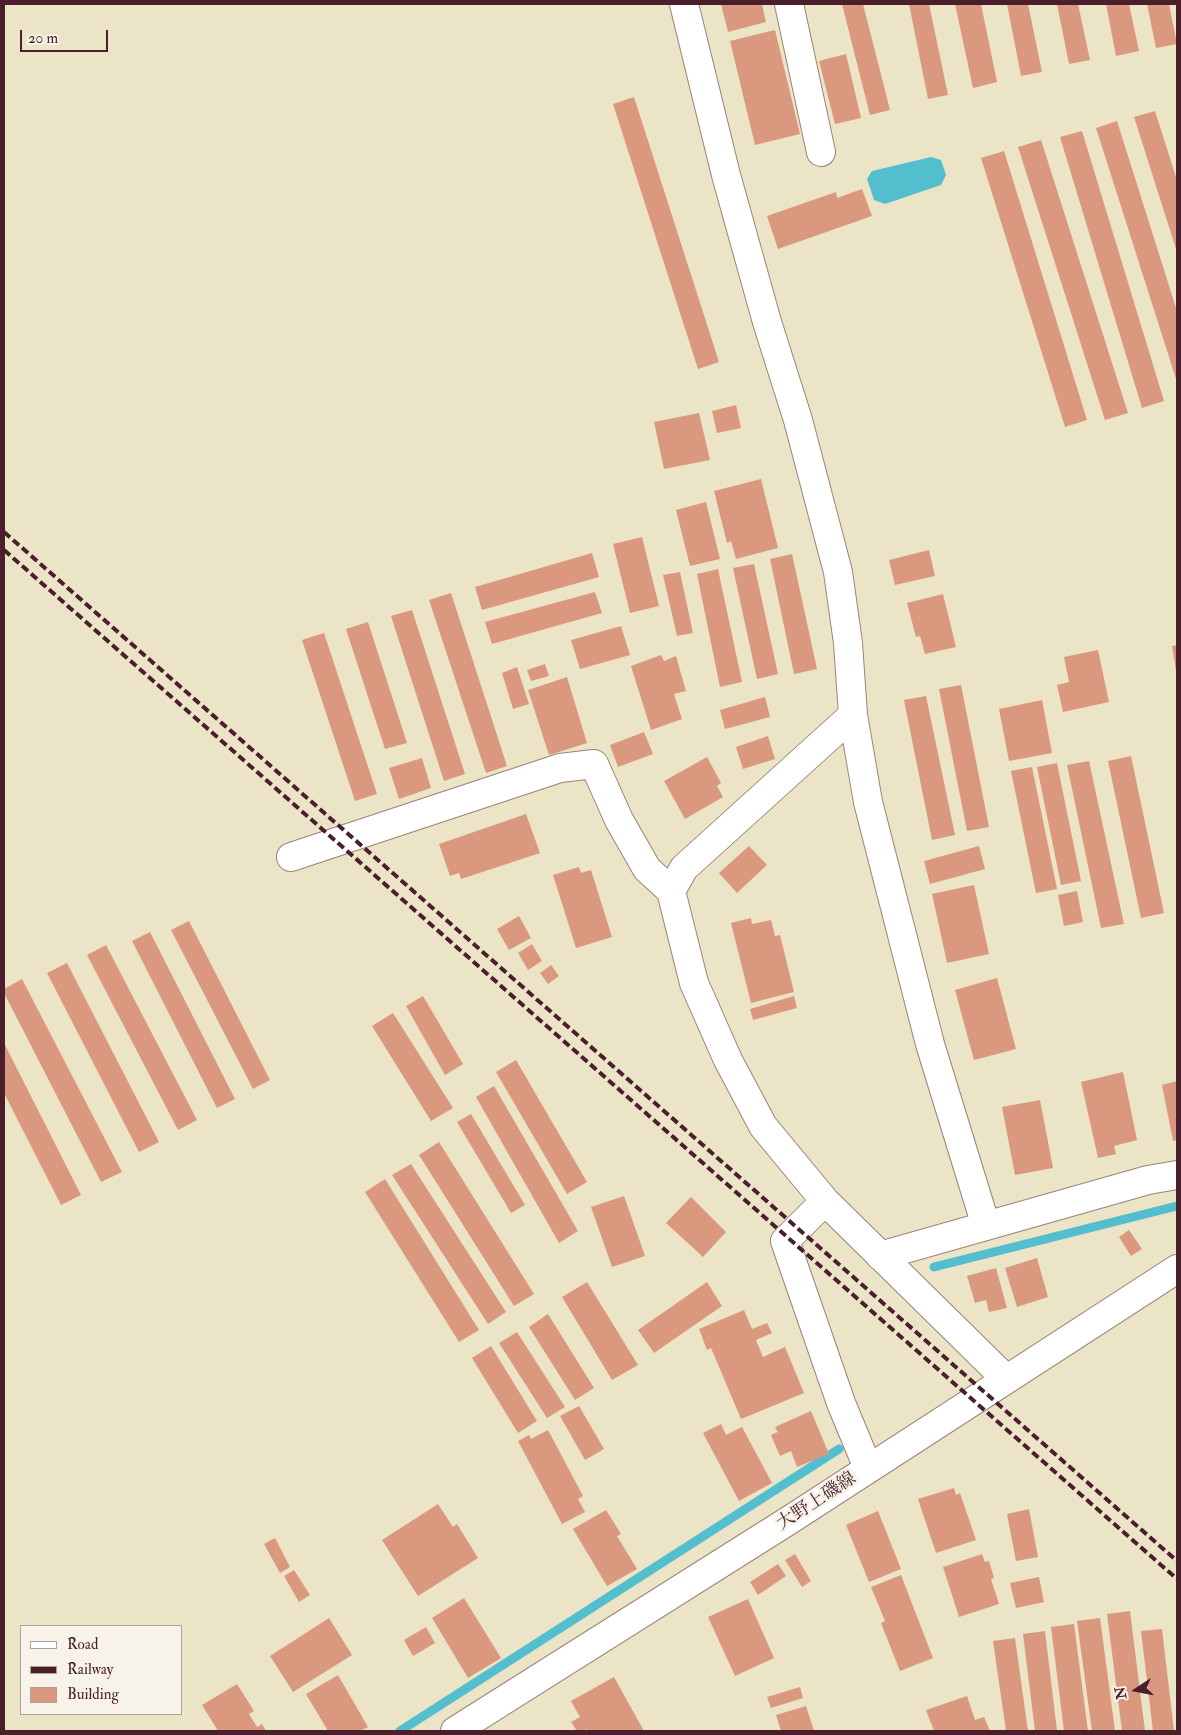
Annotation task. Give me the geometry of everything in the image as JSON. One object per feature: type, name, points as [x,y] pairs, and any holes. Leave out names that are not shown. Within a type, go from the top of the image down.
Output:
[{"type":"street","points":[[684,4],[726,175],[767,322],[798,420],[838,572],[848,643],[853,715],[868,802],[930,1044],[986,1226]]},
{"type":"street","points":[[789,4],[821,152]]},
{"type":"street","points":[[671,890],[684,868],[853,715]]},
{"type":"street","points":[[291,857],[560,768],[594,764],[619,820],[647,869],[671,890],[694,983],[728,1060],[764,1126],[826,1201],[1006,1380]]},
{"type":"street","points":[[880,1256],[1148,1180],[1177,1175]]},
{"type":"street","points":[[826,1201],[785,1241],[841,1403],[868,1468]]},
{"type":"street","name":"大野上磯線","points":[[456,1731],[1177,1269]]},
{"type":"water","points":[[931,157],[941,160],[946,175],[941,185],[885,204],[874,200],[867,179],[872,171]]},
{"type":"building","points":[[721,4],[762,4],[766,22],[728,32]]},
{"type":"building","points":[[842,4],[863,4],[890,110],[870,115]]},
{"type":"building","points":[[909,4],[929,4],[948,95],[928,99]]},
{"type":"building","points":[[955,4],[981,4],[997,82],[973,88]]},
{"type":"building","points":[[1007,4],[1028,4],[1042,72],[1021,76]]},
{"type":"building","points":[[1057,4],[1078,4],[1090,60],[1069,64]]},
{"type":"building","points":[[1106,4],[1129,4],[1139,51],[1116,56]]},
{"type":"building","points":[[1147,4],[1169,4],[1177,44],[1156,48]]},
{"type":"building","points":[[775,30],[800,134],[755,145],[730,41]]},
{"type":"building","points":[[846,54],[861,118],[835,124],[819,61]]},
{"type":"building","points":[[634,97],[719,362],[698,369],[613,104]]},
{"type":"building","points":[[1155,111],[1177,180],[1177,252],[1134,117]]},
{"type":"building","points":[[1117,121],[1177,311],[1177,382],[1096,128]]},
{"type":"building","points":[[1082,131],[1164,401],[1142,408],[1060,137]]},
{"type":"building","points":[[1041,140],[1128,413],[1105,420],[1018,147]]},
{"type":"building","points":[[1004,151],[1087,420],[1065,427],[981,158]]},
{"type":"building","points":[[862,189],[872,216],[778,249],[767,216],[836,192],[837,198]]},
{"type":"building","points":[[736,405],[741,428],[717,433],[712,411]]},
{"type":"building","points":[[699,413],[710,460],[664,469],[654,422]]},
{"type":"building","points":[[761,479],[778,548],[736,559],[731,541],[727,543],[714,491]]},
{"type":"building","points":[[706,502],[720,559],[690,566],[676,510]]},
{"type":"building","points":[[642,537],[659,606],[630,613],[613,544]]},
{"type":"building","points":[[929,550],[935,576],[895,585],[889,560]]},
{"type":"building","points":[[592,553],[599,577],[482,610],[475,587]]},
{"type":"building","points":[[792,554],[817,669],[794,674],[770,559]]},
{"type":"building","points":[[754,564],[778,674],[757,679],[733,568]]},
{"type":"building","points":[[718,569],[742,682],[720,687],[697,574]]},
{"type":"building","points":[[680,572],[693,633],[677,636],[663,575]]},
{"type":"building","points":[[595,592],[602,613],[492,644],[485,622]]},
{"type":"building","points":[[451,593],[507,766],[486,773],[429,600]]},
{"type":"building","points":[[943,594],[956,647],[925,654],[920,636],[916,637],[907,603]]},
{"type":"building","points":[[412,610],[465,774],[444,781],[391,616]]},
{"type":"building","points":[[368,622],[407,743],[385,749],[346,629]]},
{"type":"building","points":[[621,626],[630,655],[580,669],[571,640]]},
{"type":"building","points":[[324,633],[377,794],[355,801],[302,640]]},
{"type":"building","points":[[1177,645],[1177,671],[1176,671],[1172,646]]},
{"type":"building","points":[[1098,650],[1109,702],[1063,712],[1057,685],[1069,682],[1064,657]]},
{"type":"building","points":[[661,655],[664,661],[676,656],[686,691],[674,694],[682,719],[651,730],[631,666]]},
{"type":"building","points":[[545,664],[549,676],[531,681],[527,670]]},
{"type":"building","points":[[517,667],[529,704],[513,709],[502,673]]},
{"type":"building","points":[[567,677],[587,743],[549,755],[528,690]]},
{"type":"building","points":[[961,685],[989,827],[967,831],[939,689]]},
{"type":"building","points":[[926,696],[955,835],[932,840],[904,700]]},
{"type":"building","points":[[765,697],[770,717],[725,729],[720,710]]},
{"type":"building","points":[[1042,700],[1052,753],[1009,761],[999,709]]},
{"type":"building","points":[[644,732],[653,754],[618,767],[610,745]]},
{"type":"building","points":[[768,736],[775,759],[743,769],[736,747]]},
{"type":"building","points":[[1131,756],[1164,913],[1141,918],[1108,761]]},
{"type":"building","points":[[707,757],[721,783],[717,786],[723,797],[685,819],[664,781]]},
{"type":"building","points":[[422,758],[431,788],[399,799],[389,768]]},
{"type":"building","points":[[1089,761],[1124,924],[1101,928],[1067,765]]},
{"type":"building","points":[[1057,763],[1081,881],[1061,885],[1037,767]]},
{"type":"building","points":[[1032,767],[1057,889],[1036,893],[1011,771]]},
{"type":"building","points":[[526,814],[540,853],[461,879],[459,873],[450,876],[439,844]]},
{"type":"building","points":[[749,846],[767,865],[737,893],[719,873]]},
{"type":"building","points":[[979,846],[985,869],[930,884],[924,861]]},
{"type":"building","points":[[579,867],[581,873],[591,870],[612,937],[576,948],[553,875]]},
{"type":"building","points":[[974,885],[989,954],[947,963],[932,894]]},
{"type":"building","points":[[1077,891],[1083,922],[1064,926],[1058,895]]},
{"type":"building","points":[[519,916],[531,938],[509,950],[497,929]]},
{"type":"building","points":[[751,918],[752,924],[771,920],[775,936],[780,935],[794,992],[751,1003],[731,923]]},
{"type":"building","points":[[189,921],[270,1080],[253,1089],[171,930]]},
{"type":"building","points":[[150,932],[235,1099],[217,1108],[132,941]]},
{"type":"building","points":[[532,944],[542,961],[528,970],[518,953]]},
{"type":"building","points":[[106,945],[197,1120],[178,1130],[87,955]]},
{"type":"building","points":[[67,963],[159,1142],[139,1152],[47,973]]},
{"type":"building","points":[[551,965],[559,976],[548,984],[540,973]]},
{"type":"building","points":[[997,978],[1016,1049],[974,1060],[955,990]]},
{"type":"building","points":[[22,979],[122,1172],[101,1182],[4,993],[4,989]]},
{"type":"building","points":[[423,996],[463,1064],[445,1075],[406,1006]]},
{"type":"building","points":[[794,996],[797,1008],[753,1020],[750,1009]]},
{"type":"building","points":[[393,1013],[453,1108],[431,1121],[372,1026]]},
{"type":"building","points":[[4,1043],[81,1195],[61,1205],[4,1093]]},
{"type":"building","points":[[516,1060],[587,1182],[567,1194],[496,1072]]},
{"type":"building","points":[[1123,1072],[1137,1140],[1114,1146],[1116,1154],[1098,1158],[1081,1082]]},
{"type":"building","points":[[1177,1081],[1177,1140],[1173,1141],[1162,1085]]},
{"type":"building","points":[[494,1086],[578,1231],[559,1243],[476,1097]]},
{"type":"building","points":[[1040,1100],[1053,1168],[1015,1175],[1002,1107]]},
{"type":"building","points":[[471,1114],[525,1205],[511,1213],[457,1122]]},
{"type":"building","points":[[439,1142],[534,1294],[514,1306],[419,1155]]},
{"type":"building","points":[[411,1164],[506,1312],[488,1324],[392,1175]]},
{"type":"building","points":[[385,1179],[479,1330],[459,1342],[365,1192]]},
{"type":"building","points":[[624,1196],[645,1256],[612,1267],[591,1207]]},
{"type":"building","points":[[691,1197],[726,1232],[703,1257],[666,1223]]},
{"type":"building","points":[[1129,1230],[1142,1249],[1131,1256],[1119,1237]]},
{"type":"building","points":[[1037,1258],[1048,1297],[1017,1307],[1005,1268]]},
{"type":"building","points":[[996,1268],[1007,1308],[989,1312],[986,1300],[975,1303],[967,1276]]},
{"type":"building","points":[[587,1282],[638,1365],[612,1380],[562,1297]]},
{"type":"building","points":[[707,1282],[722,1306],[654,1353],[638,1330]]},
{"type":"building","points":[[744,1310],[752,1329],[767,1323],[772,1333],[756,1340],[763,1357],[785,1347],[804,1393],[741,1419],[711,1348],[707,1350],[699,1329]]},
{"type":"building","points":[[548,1314],[594,1388],[575,1400],[529,1327]]},
{"type":"building","points":[[517,1332],[565,1407],[547,1418],[499,1343]]},
{"type":"building","points":[[491,1346],[537,1421],[518,1433],[472,1358]]},
{"type":"building","points":[[579,1406],[604,1449],[585,1460],[560,1416]]},
{"type":"building","points":[[811,1411],[829,1454],[797,1467],[791,1451],[780,1456],[771,1435],[778,1432],[775,1427]]},
{"type":"building","points":[[721,1424],[726,1435],[742,1427],[772,1483],[739,1501],[703,1433]]},
{"type":"building","points":[[548,1430],[583,1496],[578,1499],[585,1512],[562,1524],[518,1441],[529,1435],[531,1439]]},
{"type":"building","points":[[954,1488],[956,1495],[960,1493],[976,1540],[936,1553],[918,1499]]},
{"type":"building","points":[[438,1504],[453,1527],[457,1524],[478,1558],[418,1596],[382,1540]]},
{"type":"building","points":[[1029,1509],[1038,1557],[1016,1561],[1007,1514]]},
{"type":"building","points":[[606,1510],[621,1534],[617,1536],[637,1569],[607,1586],[573,1529]]},
{"type":"building","points":[[878,1511],[901,1569],[869,1582],[846,1525]]},
{"type":"building","points":[[275,1538],[290,1567],[280,1573],[264,1544]]},
{"type":"building","points":[[795,1554],[811,1581],[802,1587],[785,1560]]},
{"type":"building","points":[[982,1554],[985,1562],[989,1561],[994,1578],[991,1579],[999,1604],[959,1617],[943,1567]]},
{"type":"building","points":[[778,1564],[786,1576],[758,1595],[750,1582]]},
{"type":"building","points":[[294,1570],[310,1595],[299,1602],[284,1576]]},
{"type":"building","points":[[901,1575],[933,1658],[900,1671],[881,1623],[885,1621],[871,1587]]},
{"type":"building","points":[[1039,1577],[1044,1602],[1016,1608],[1010,1583]]},
{"type":"building","points":[[464,1598],[501,1658],[468,1678],[432,1618]]},
{"type":"building","points":[[748,1599],[774,1658],[735,1676],[708,1617]]},
{"type":"building","points":[[1130,1611],[1145,1731],[1122,1731],[1107,1614]]},
{"type":"building","points":[[329,1618],[352,1655],[293,1692],[270,1656]]},
{"type":"building","points":[[1100,1618],[1115,1731],[1092,1731],[1077,1621]]},
{"type":"building","points":[[1074,1624],[1088,1731],[1064,1731],[1051,1627]]},
{"type":"building","points":[[426,1627],[435,1643],[413,1656],[404,1640]]},
{"type":"building","points":[[1162,1629],[1174,1731],[1153,1731],[1141,1631]]},
{"type":"building","points":[[1045,1631],[1057,1731],[1035,1731],[1023,1634]]},
{"type":"building","points":[[1015,1638],[1028,1731],[1006,1731],[993,1641]]},
{"type":"building","points":[[338,1675],[368,1727],[360,1731],[328,1731],[306,1694]]},
{"type":"building","points":[[614,1677],[644,1731],[588,1731],[587,1729],[577,1731],[571,1722],[580,1717],[571,1701]]},
{"type":"building","points":[[237,1684],[254,1711],[249,1714],[257,1727],[262,1724],[266,1731],[218,1731],[202,1705]]},
{"type":"building","points":[[800,1687],[803,1698],[771,1708],[767,1697]]},
{"type":"building","points":[[967,1696],[975,1720],[984,1717],[990,1731],[934,1731],[926,1710]]},
{"type":"building","points":[[806,1706],[814,1731],[781,1731],[776,1715]]},
{"type":"waterway","points":[[934,1267],[1177,1206]]},
{"type":"waterway","points":[[400,1731],[839,1449]]},
{"type":"railway","points":[[4,532],[1177,1561]]},
{"type":"railway","points":[[4,550],[1177,1579]]}]
